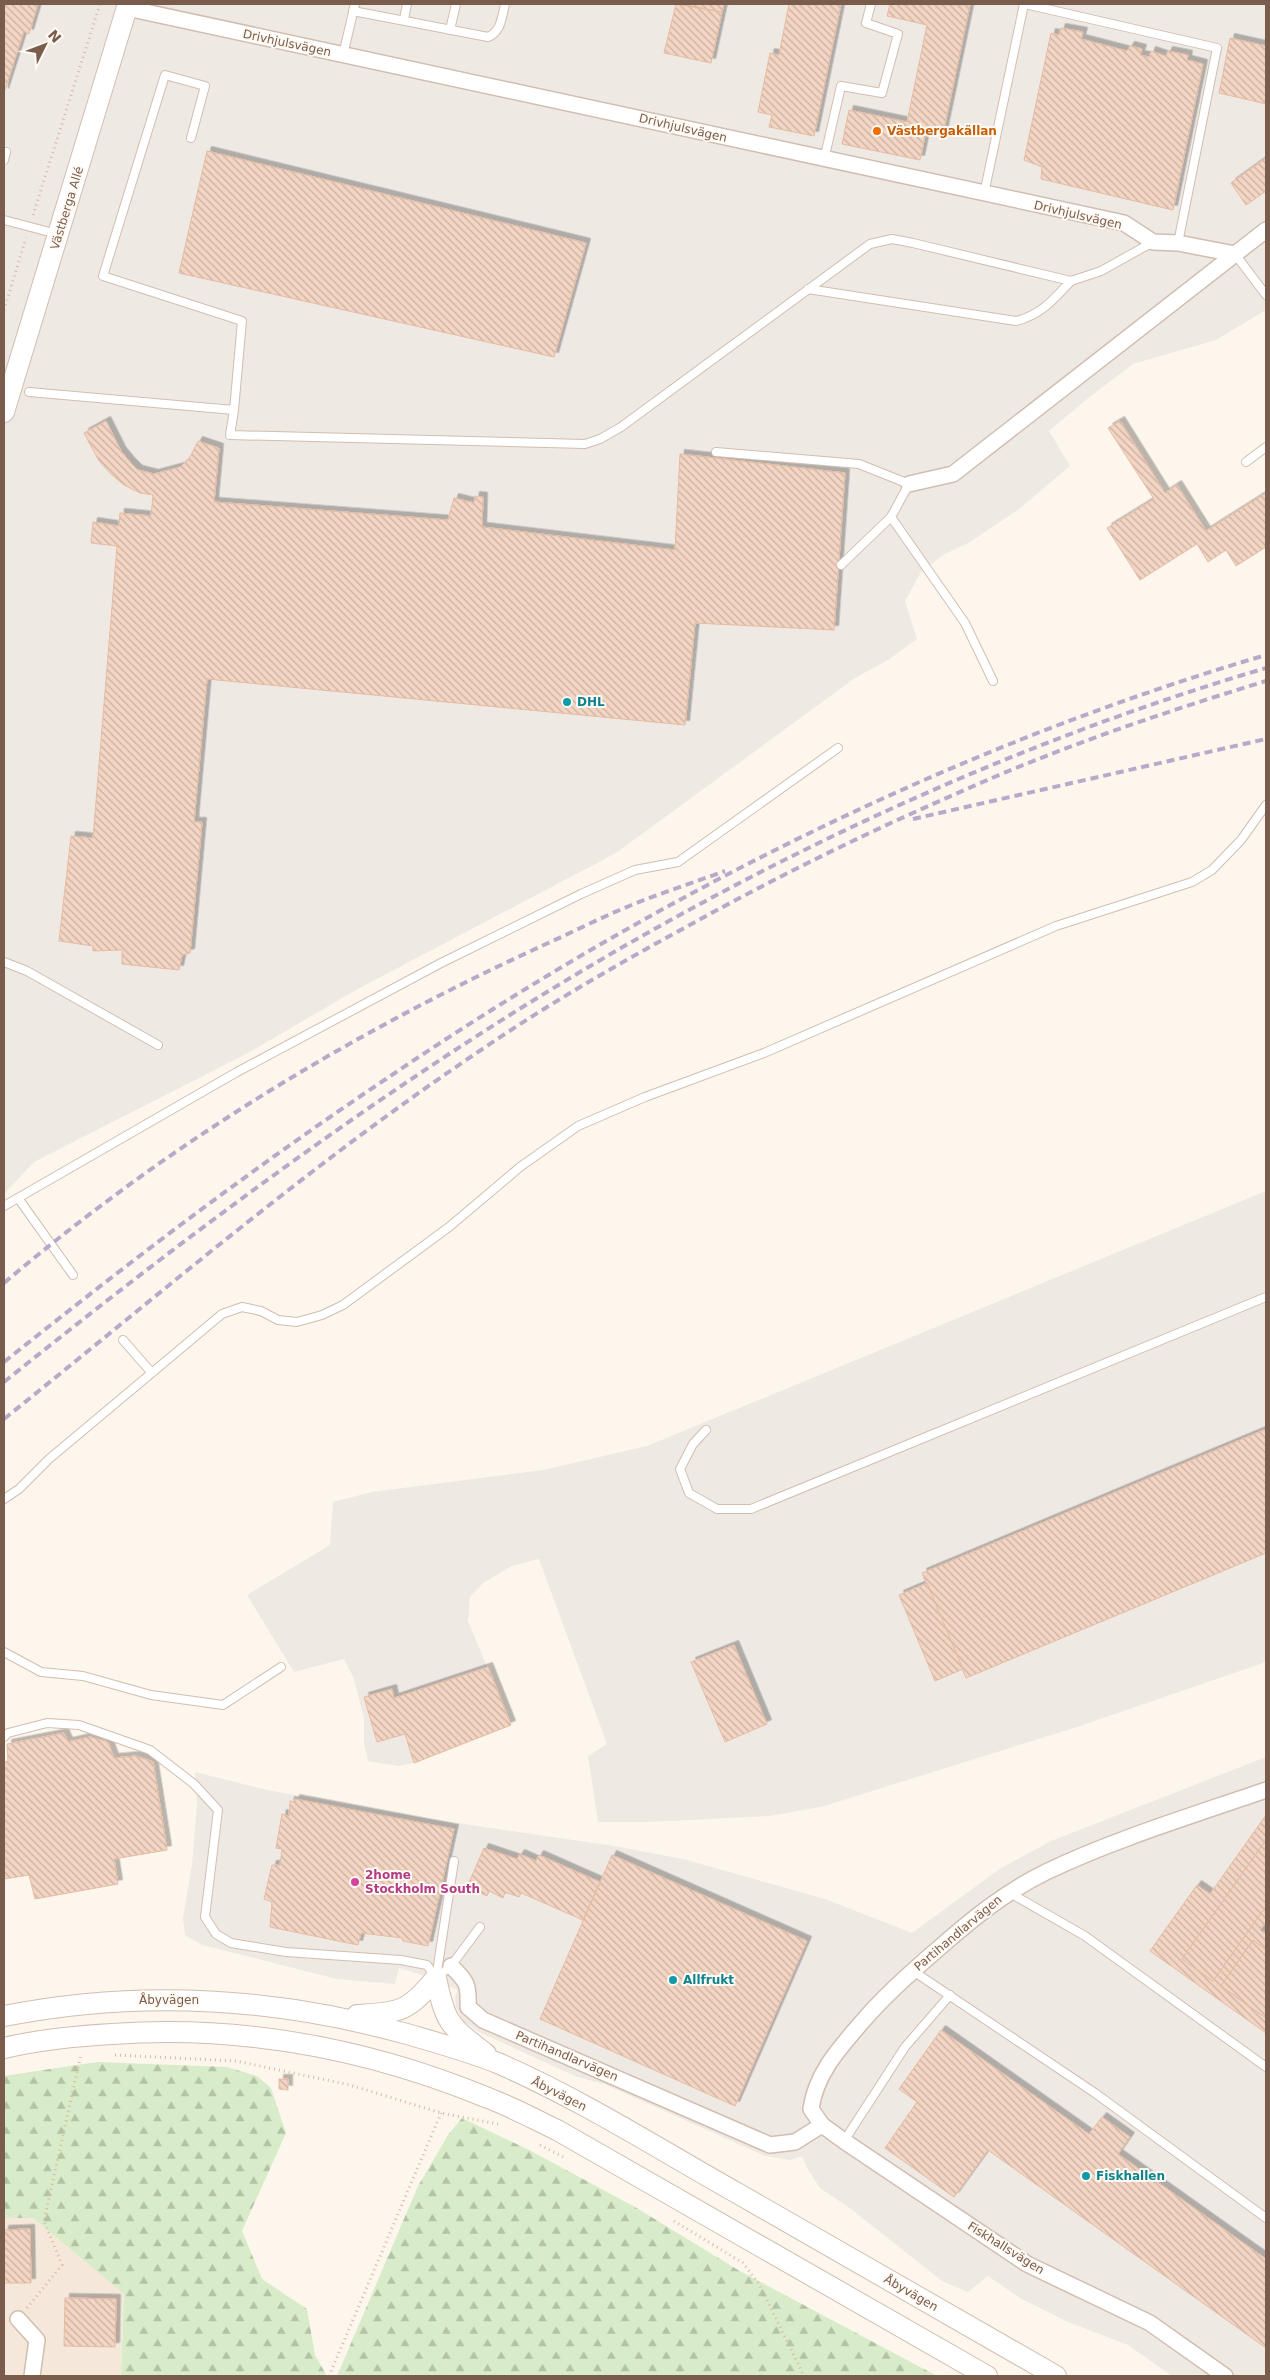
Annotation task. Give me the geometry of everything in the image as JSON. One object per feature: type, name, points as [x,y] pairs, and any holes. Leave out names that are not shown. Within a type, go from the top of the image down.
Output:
[{"type":"street","name":"Drivhjulsvägen","points":[[128,6],[824,160],[1124,223],[1153,242]]},
{"type":"street","name":"Västberga Allé","points":[[4,412],[128,6]]},
{"type":"street","points":[[909,484],[953,474],[1266,230]]},
{"type":"street","points":[[1153,242],[1178,243],[1235,254]]},
{"type":"street","name":"Partihandlarvägen","points":[[444,1972],[466,1981],[469,1992],[468,2007],[483,2020],[770,2145],[795,2142],[822,2124],[812,2109],[819,2079],[833,2057],[882,1998],[972,1919],[1008,1892],[1046,1872],[1124,1841],[1266,1790]]},
{"type":"street","points":[[338,2017],[403,2010],[413,2004],[444,1972]]},
{"type":"street","points":[[444,1972],[443,2011],[448,2022],[498,2064]]},
{"type":"street","name":"Åbyvägen","points":[[4,2016],[82,2003],[172,1999],[232,2001],[338,2017],[426,2039],[498,2064],[627,2130],[1056,2376]]},
{"type":"street","points":[[4,2048],[89,2035],[186,2032],[253,2036],[307,2044],[382,2061],[418,2072],[489,2098],[557,2130],[987,2376]]},
{"type":"street","points":[[822,2124],[844,2141]]},
{"type":"street","name":"Fiskhallsvägen","points":[[844,2141],[1027,2264],[1150,2323],[1225,2376]]},
{"type":"street","points":[[18,2319],[37,2340],[32,2376]]},
{"type":"lane","points":[[404,19],[407,4]]},
{"type":"lane","points":[[450,30],[456,4]]},
{"type":"lane","points":[[343,55],[354,7],[488,37],[494,34],[500,27],[505,4]]},
{"type":"lane","points":[[824,160],[841,86],[882,93],[898,34],[866,23],[871,4]]},
{"type":"lane","points":[[984,194],[1024,4],[1217,48],[1178,243]]},
{"type":"lane","points":[[191,138],[205,86],[165,75],[103,276],[242,320],[230,435],[585,444],[600,439],[621,427],[870,244],[892,239],[1071,281]]},
{"type":"lane","points":[[4,220],[59,235]]},
{"type":"lane","points":[[808,289],[1016,321],[1031,318],[1046,308],[1071,281],[1101,271],[1153,242]]},
{"type":"lane","points":[[1235,254],[1266,296]]},
{"type":"lane","points":[[29,392],[234,410]]},
{"type":"lane","points":[[1246,462],[1266,447]]},
{"type":"lane","points":[[716,452],[860,464],[909,484],[891,517],[841,565]]},
{"type":"lane","points":[[891,517],[965,623],[993,681]]},
{"type":"lane","points":[[4,1206],[237,1072],[441,963],[580,894],[635,870],[678,862],[838,748]]},
{"type":"lane","points":[[4,1499],[18,1489],[48,1459],[151,1372],[230,1309],[242,1307],[261,1311],[278,1320],[297,1322],[322,1315],[343,1305],[449,1226],[520,1167],[578,1126],[644,1097],[764,1053],[1056,926],[1192,882],[1212,870],[1240,840],[1266,805]]},
{"type":"lane","points":[[4,962],[27,971],[158,1045]]},
{"type":"lane","points":[[18,1198],[73,1275]]},
{"type":"lane","points":[[706,1430],[693,1444],[680,1469],[688,1493],[717,1509],[751,1509],[1266,1297]]},
{"type":"lane","points":[[123,1340],[151,1372]]},
{"type":"lane","points":[[4,1652],[41,1672],[83,1676],[151,1695],[224,1706],[281,1667]]},
{"type":"lane","points":[[5,1734],[47,1723],[79,1726],[150,1750],[194,1784],[218,1810],[205,1917],[216,1934],[232,1944],[286,1952],[401,1960],[427,1965],[444,1972]]},
{"type":"lane","points":[[444,1972],[454,1861]]},
{"type":"lane","points":[[1008,1892],[1085,1936],[1266,2067]]},
{"type":"lane","points":[[444,1972],[480,1927]]},
{"type":"lane","points":[[913,1971],[1095,2094],[1266,2218]]},
{"type":"lane","points":[[844,2141],[904,2047],[950,1995]]},
{"type":"path","points":[[4,310],[100,4]]},
{"type":"path","points":[[72,2055],[81,2053],[91,2054]]},
{"type":"path","points":[[18,2319],[62,2265],[44,2221],[81,2053]]},
{"type":"path","points":[[111,2054],[236,2062],[350,2085],[441,2114],[477,2119],[504,2126]]},
{"type":"path","points":[[329,2376],[441,2114]]},
{"type":"path","points":[[540,2145],[565,2159]]},
{"type":"path","points":[[673,2220],[743,2264],[759,2284],[804,2376]]},
{"type":"shaded area","points":[[4,4],[1266,4],[1266,310],[1216,340],[1133,364],[1087,399],[1049,431],[1070,466],[1019,509],[970,542],[943,555],[921,572],[905,601],[917,639],[888,660],[855,678],[616,853],[356,990],[248,1053],[34,1162],[4,1194]]},
{"type":"shaded area","points":[[1266,1191],[1266,1662],[1077,1727],[821,1807],[769,1816],[648,1822],[598,1822],[588,1756],[607,1744],[539,1559],[512,1566],[483,1583],[470,1597],[468,1621],[511,1725],[414,1763],[398,1766],[368,1761],[364,1744],[364,1718],[354,1679],[344,1659],[294,1672],[247,1595],[330,1545],[333,1502],[372,1492],[543,1470],[647,1446]]},
{"type":"shaded area","points":[[1266,1757],[1266,2376],[1172,2376],[1128,2345],[1068,2322],[1020,2298],[988,2276],[968,2292],[942,2281],[851,2209],[820,2188],[807,2168],[802,2156],[791,2160],[765,2156],[604,2084],[577,2077],[477,2031],[462,2020],[456,2007],[455,1996],[458,1990],[419,1974],[399,1968],[395,1984],[337,1979],[202,1945],[185,1935],[183,1918],[192,1865],[197,1803],[195,1772],[267,1790],[424,1818],[614,1846],[683,1859],[825,1899],[912,1933],[1001,1868],[1051,1841]]},
{"type":"shaded area","points":[[4,2218],[33,2218],[124,2294],[121,2376],[4,2376]]},
{"type":"green space","points":[[97,2062],[227,2067],[257,2076],[271,2088],[286,2133],[242,2231],[262,2279],[307,2309],[315,2355],[327,2376],[121,2376],[124,2294],[33,2218],[4,2218],[4,2076]]},
{"type":"green space","points":[[462,2118],[529,2150],[635,2207],[738,2270],[937,2376],[337,2376],[418,2186],[448,2135]]},
{"type":"building","points":[[4,4],[38,4],[29,34],[24,31],[4,93]]},
{"type":"building","points":[[676,4],[722,12],[711,63],[664,53]]},
{"type":"building","points":[[681,4],[724,4],[722,12]]},
{"type":"building","points":[[789,4],[841,4],[814,136],[769,127],[772,115],[758,112],[770,53],[779,55]]},
{"type":"building","points":[[890,4],[970,5],[943,134],[926,131],[920,160],[842,144],[849,110],[907,122],[927,25],[887,16]]},
{"type":"building","points":[[1061,28],[1083,32],[1081,39],[1127,51],[1130,46],[1142,49],[1140,55],[1149,57],[1151,51],[1166,56],[1168,51],[1188,55],[1187,60],[1203,64],[1173,210],[1041,179],[1042,167],[1024,160],[1051,33],[1059,35]]},
{"type":"building","points":[[1230,38],[1266,46],[1266,104],[1219,93]]},
{"type":"building","points":[[207,151],[586,243],[554,357],[179,273]]},
{"type":"building","points":[[1266,158],[1266,191],[1246,205],[1231,183]]},
{"type":"building","name":"DHL","points":[[106,421],[121,451],[130,462],[138,470],[154,474],[180,467],[189,459],[198,441],[219,448],[214,502],[448,520],[454,498],[474,503],[475,496],[483,497],[482,527],[675,550],[680,454],[845,473],[834,630],[695,623],[685,725],[207,679],[194,822],[202,822],[190,953],[182,955],[179,970],[122,964],[122,950],[93,951],[93,946],[59,941],[71,836],[93,838],[117,546],[91,543],[93,522],[119,526],[120,513],[151,516],[153,495],[140,493],[124,485],[99,461],[84,433]]},
{"type":"building","points":[[1120,421],[1165,493],[1177,485],[1206,531],[1266,493],[1266,547],[1236,566],[1226,550],[1208,562],[1197,544],[1140,580],[1107,528],[1154,499],[1108,428]]},
{"type":"building","points":[[1266,1429],[1266,1553],[966,1678],[922,1573]]},
{"type":"building","points":[[927,1583],[963,1669],[935,1681],[899,1595]]},
{"type":"building","points":[[734,1645],[767,1724],[725,1742],[691,1662]]},
{"type":"building","points":[[488,1667],[511,1725],[414,1763],[405,1734],[377,1742],[364,1697],[392,1689],[394,1698]]},
{"type":"building","points":[[64,1733],[68,1742],[90,1737],[108,1742],[114,1758],[136,1756],[153,1762],[167,1850],[114,1859],[118,1884],[35,1899],[29,1875],[4,1879],[4,1762],[8,1761],[7,1744]]},
{"type":"building","name":"2home Stockholm South","points":[[295,1799],[454,1829],[428,1946],[403,1941],[402,1938],[361,1933],[358,1945],[270,1927],[272,1902],[264,1899],[272,1865],[280,1865],[282,1849],[276,1848],[282,1814],[289,1816],[290,1801],[295,1802]]},
{"type":"building","points":[[1266,1815],[1266,1840],[1182,1959],[1213,1981],[1266,1906],[1266,1922],[1260,1930],[1266,1934],[1266,1950],[1253,1940],[1221,1986],[1266,2018],[1266,2033],[1150,1951],[1197,1885],[1210,1894]]},
{"type":"building","points":[[1266,1840],[1266,1906],[1213,1981],[1182,1959]]},
{"type":"building","points":[[484,1848],[517,1859],[520,1854],[536,1861],[539,1855],[600,1882],[583,1920],[521,1893],[519,1897],[505,1892],[503,1898],[489,1891],[487,1896],[467,1887]]},
{"type":"building","name":"Allfrukt","points":[[612,1855],[807,1941],[735,2106],[540,2019]]},
{"type":"building","points":[[1253,1940],[1266,1950],[1266,2018],[1221,1986]]},
{"type":"building","name":"Fiskhallen","points":[[941,2030],[1089,2134],[1102,2117],[1130,2137],[1118,2154],[1266,2259],[1266,2348],[988,2150],[954,2197],[885,2148],[917,2102],[899,2089]]},
{"type":"building","points":[[279,2079],[288,2079],[288,2090],[279,2089]]},
{"type":"building","points":[[30,2229],[31,2283],[4,2283],[4,2230]]},
{"type":"building","points":[[65,2298],[116,2299],[115,2347],[64,2346]]},
{"type":"railway","points":[[4,1362],[97,1288],[240,1181],[337,1112],[488,1012],[593,949],[700,889],[810,833],[922,781],[1035,734],[1150,692],[1266,655]]},
{"type":"railway","points":[[4,1382],[193,1235],[387,1095],[521,1008],[609,955],[789,857],[976,771],[1072,733],[1266,668]]},
{"type":"railway","points":[[4,1419],[300,1181],[422,1091],[484,1048],[584,984],[756,889],[861,837],[1003,773],[1152,717],[1266,681]]},
{"type":"railway","points":[[913,819],[1266,739]]},
{"type":"railway","points":[[4,1283],[66,1232],[130,1184],[196,1138],[332,1054],[473,978],[623,909],[725,871]]},
{"type":"place","name":"Västbergakällan","points":[[877,131]]},
{"type":"place","name":"DHL","points":[[567,702]]},
{"type":"place","name":"2home Stockholm South","points":[[355,1882]]},
{"type":"place","name":"Allfrukt","points":[[673,1980]]},
{"type":"place","name":"Fiskhallen","points":[[1086,2176]]}]
